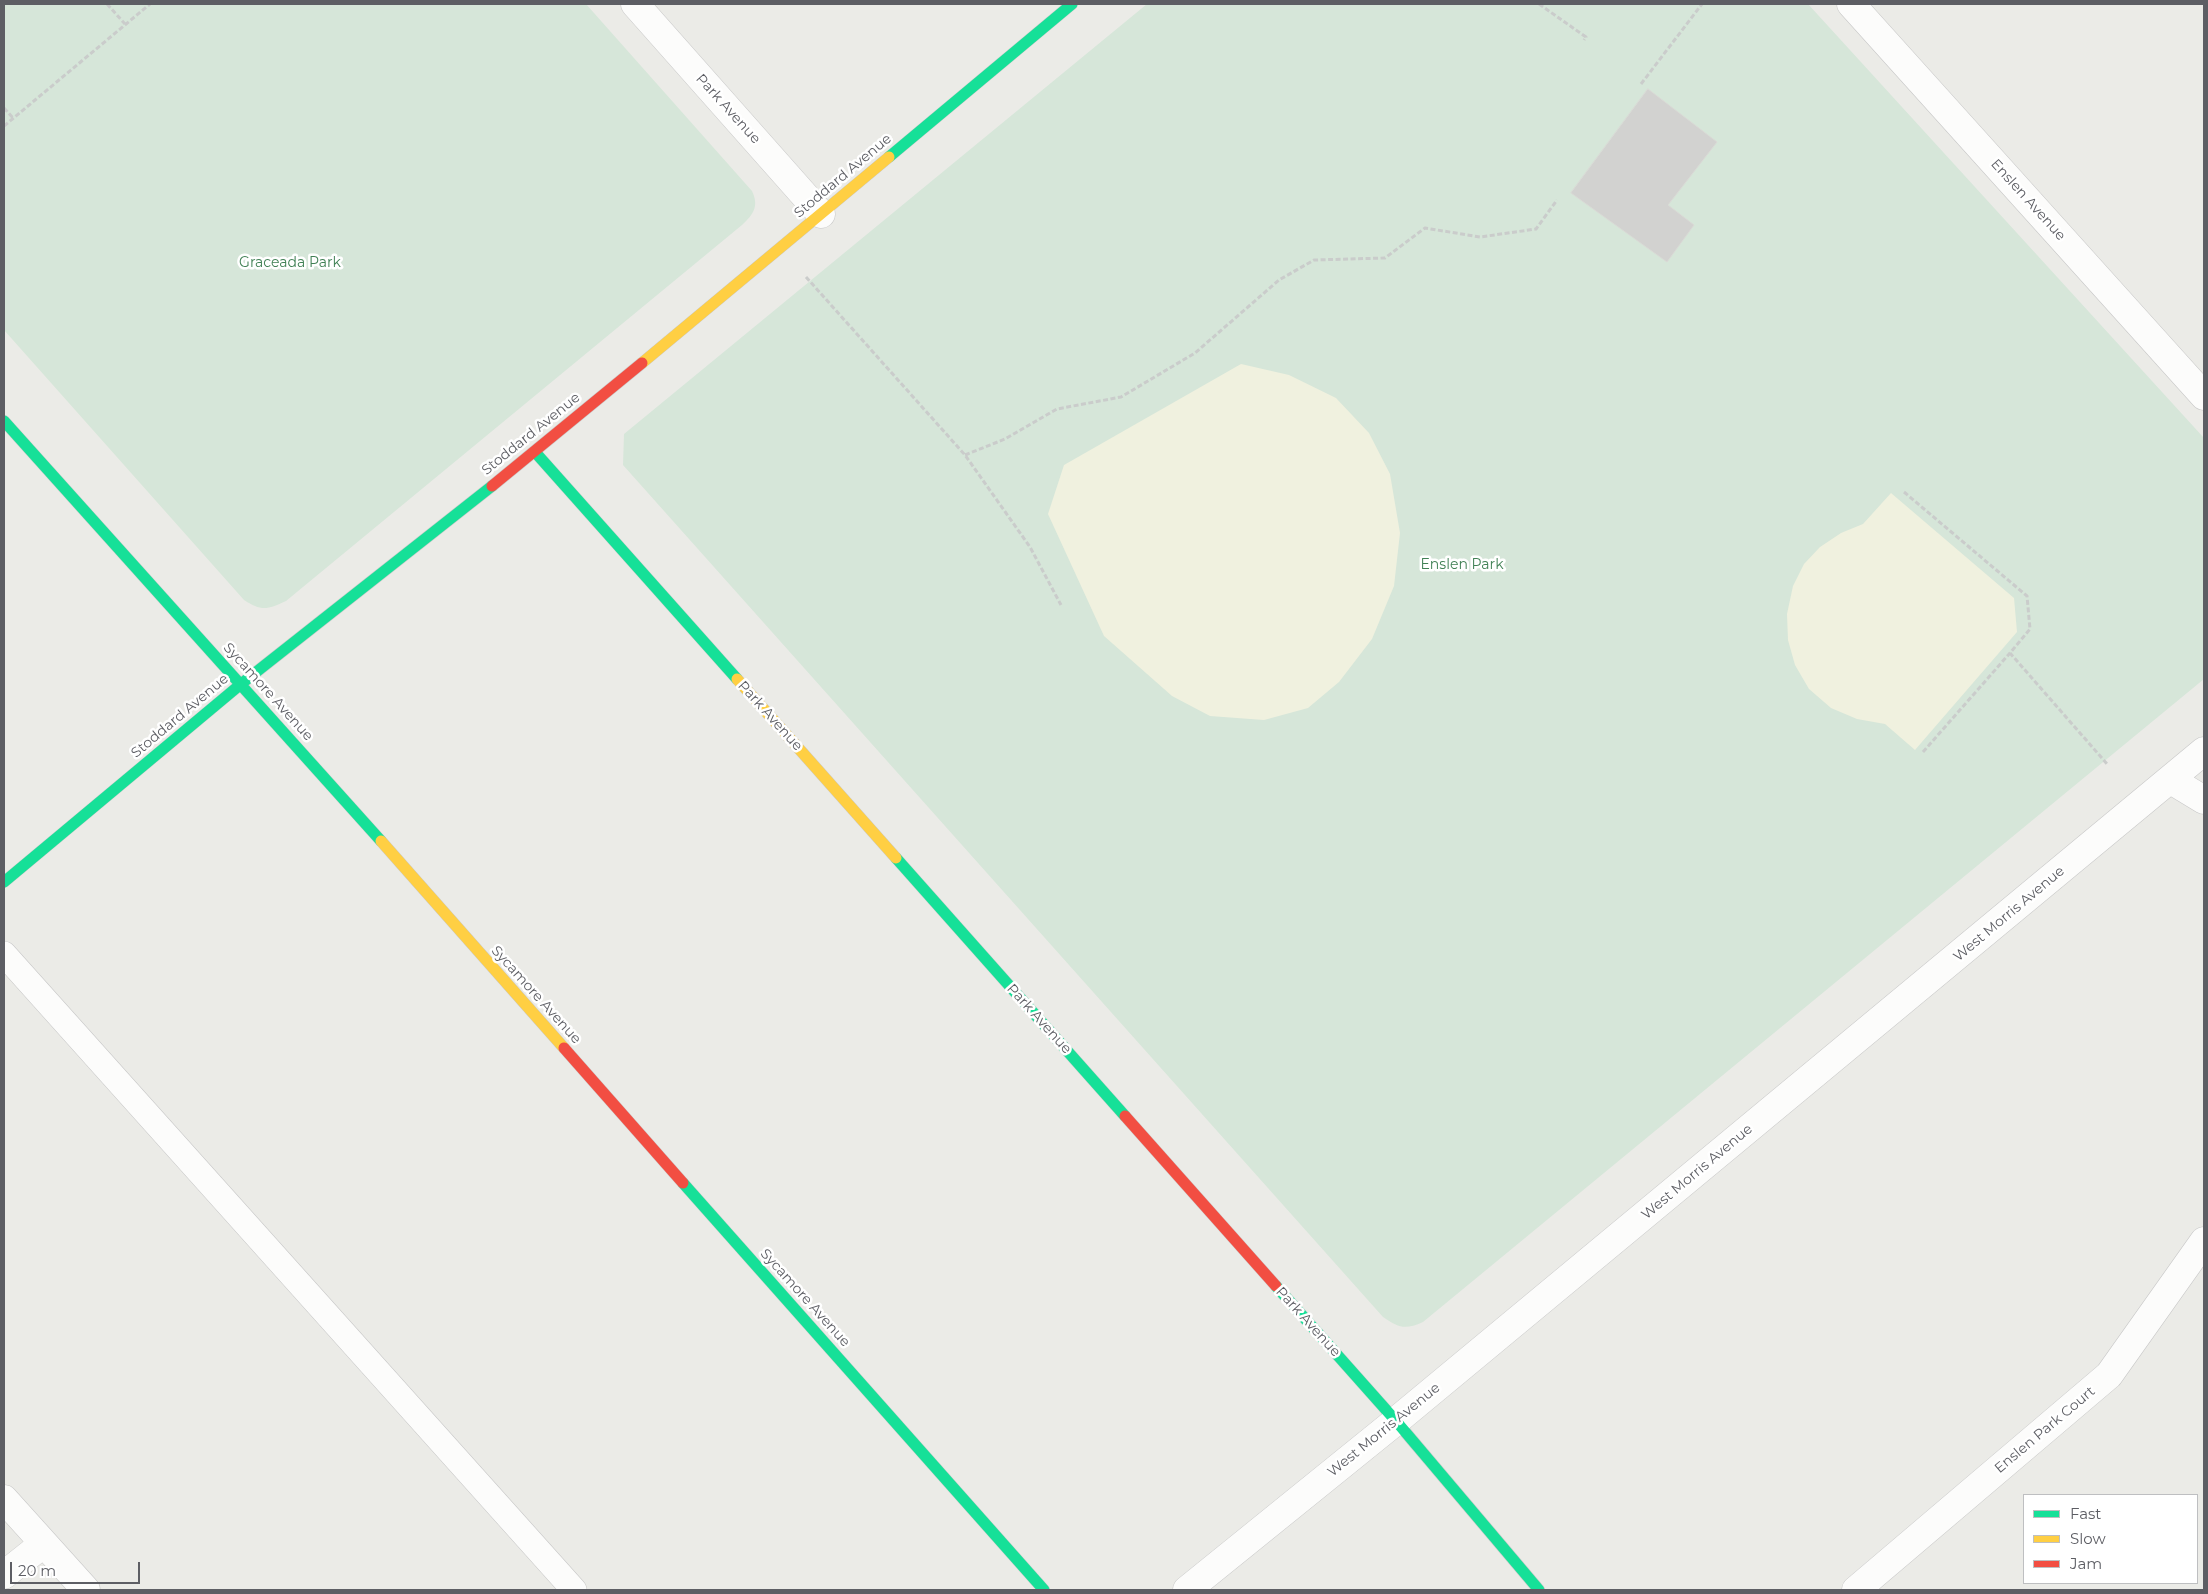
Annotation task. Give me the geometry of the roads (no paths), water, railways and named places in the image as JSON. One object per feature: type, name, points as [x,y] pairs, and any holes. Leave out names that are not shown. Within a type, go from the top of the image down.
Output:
[{"type":"street","name":"Park Avenue","points":[[635,4],[821,214]]},
{"type":"street","name":"Stoddard Avenue","points":[[4,882],[241,684],[535,452],[1072,4]]},
{"type":"street","name":"Enslen Avenue","points":[[1851,4],[2204,396]]},
{"type":"street","name":"Sycamore Avenue","points":[[4,421],[241,684],[1044,1590]]},
{"type":"street","name":"Park Avenue","points":[[535,452],[1396,1420],[1540,1590]]},
{"type":"street","name":"West Morris Avenue","points":[[1187,1590],[1396,1420],[2204,751]]},
{"type":"street","points":[[2171,780],[2204,800]]},
{"type":"street","name":"Enslen Park Court","points":[[1856,1590],[2109,1375],[2204,1241]]},
{"type":"street","points":[[4,1498],[86,1590]]},
{"type":"street","points":[[4,1574],[43,1544]]},
{"type":"lane","points":[[4,954],[574,1590]]},
{"type":"park label","name":"Graceada Park","points":[[290,263]]},
{"type":"park label","name":"Enslen Park","points":[[1462,565]]}]
